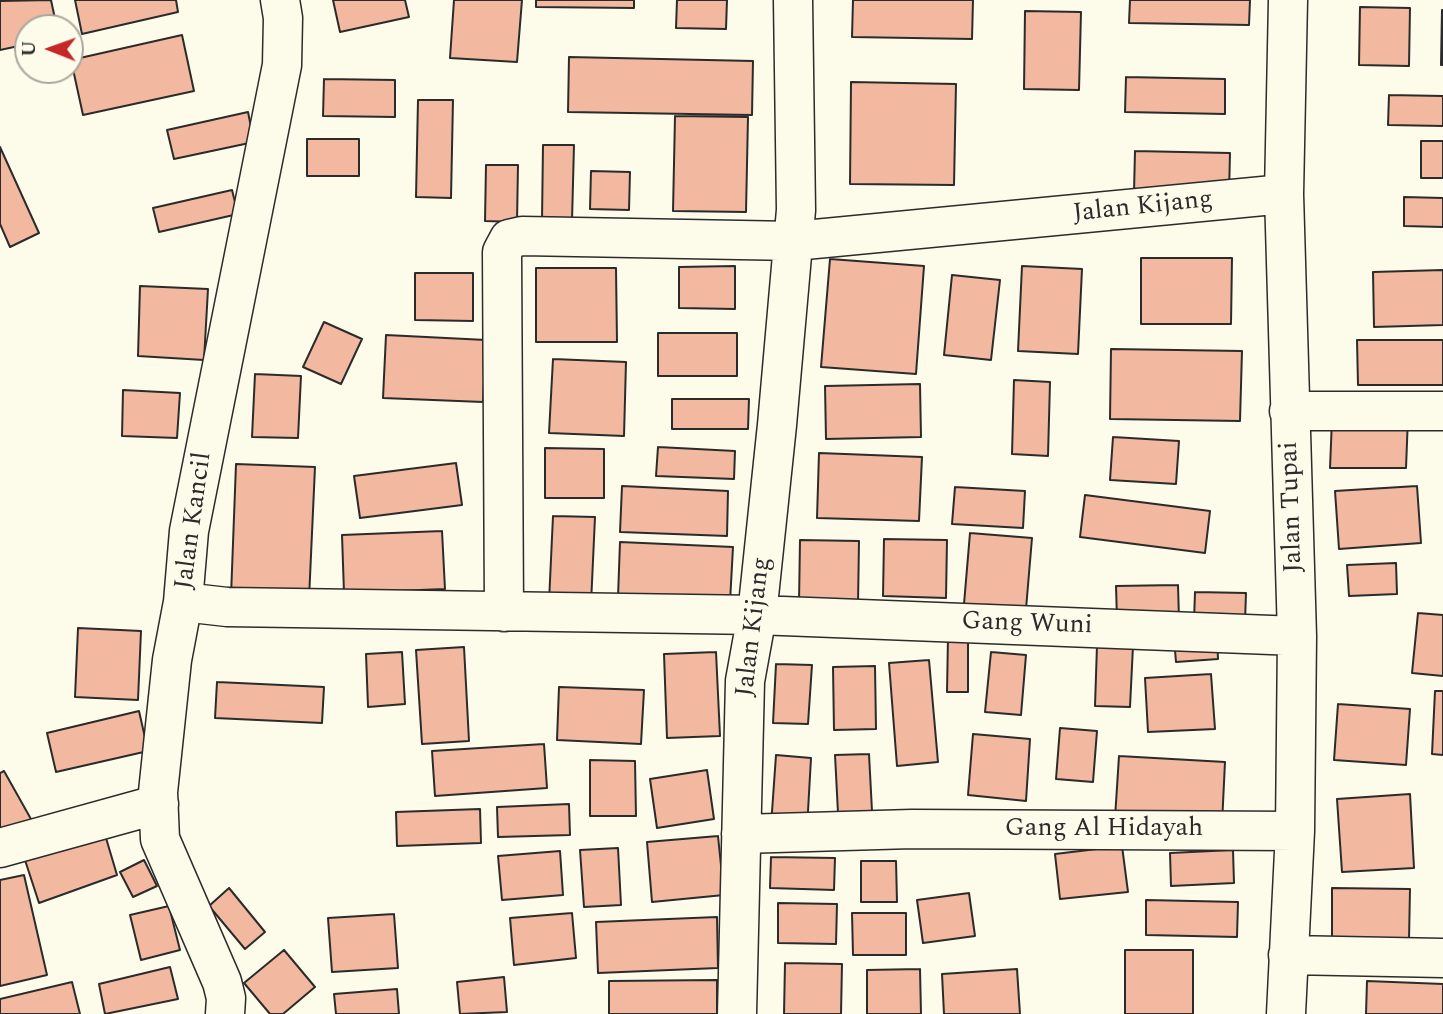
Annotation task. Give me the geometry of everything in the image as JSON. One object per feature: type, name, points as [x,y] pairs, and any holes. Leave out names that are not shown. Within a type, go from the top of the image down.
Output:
[{"type":"street","name":"Jalan Kancil","points":[[280,0],[283,18],[282,65],[189,531],[183,602],[227,607],[757,615]]},
{"type":"street","name":"Jalan Kijang","points":[[737,1014],[745,681],[757,615],[794,241],[793,0]]},
{"type":"street","name":"Jalan Tupai","points":[[1286,1014],[1295,831],[1297,636],[1284,194],[1288,0]]},
{"type":"street","name":"Jalan Kijang","points":[[504,612],[502,251],[509,239],[522,236],[794,241],[1284,194]]},
{"type":"street","points":[[1289,411],[1443,411]]},
{"type":"street","points":[[183,602],[172,660],[159,804],[160,839],[222,982],[226,998],[225,1014]]},
{"type":"street","name":"Gang Wuni","points":[[757,615],[1297,636]]},
{"type":"street","points":[[0,848],[159,804]]},
{"type":"street","name":"Gang Al Hidayah","points":[[741,834],[912,828],[1295,831]]},
{"type":"street","points":[[1288,955],[1443,958]]},
{"type":"building","points":[[51,0],[54,14],[14,14],[14,47],[0,50],[0,1]]},
{"type":"building","points":[[75,0],[176,0],[178,12],[84,34],[84,14],[78,14]]},
{"type":"building","points":[[333,0],[405,0],[409,17],[340,32]]},
{"type":"building","points":[[454,0],[522,0],[517,62],[450,58]]},
{"type":"building","points":[[536,0],[634,0],[634,8],[536,7]]},
{"type":"building","points":[[677,0],[727,0],[726,29],[676,28]]},
{"type":"building","points":[[853,0],[973,0],[972,39],[852,37]]},
{"type":"building","points":[[1130,0],[1250,0],[1249,25],[1129,23]]},
{"type":"building","points":[[1360,7],[1410,8],[1409,66],[1359,65]]},
{"type":"building","points":[[1442,10],[1443,65],[1441,65]]},
{"type":"building","points":[[1025,11],[1081,12],[1079,90],[1024,89]]},
{"type":"building","points":[[182,35],[194,91],[83,115],[76,84],[84,84],[84,57]]},
{"type":"building","points":[[569,57],[753,61],[752,115],[568,112]]},
{"type":"building","points":[[1126,77],[1225,79],[1225,114],[1125,112]]},
{"type":"building","points":[[324,79],[395,80],[395,117],[323,116]]},
{"type":"building","points":[[851,82],[956,84],[954,185],[850,184]]},
{"type":"building","points":[[1389,95],[1443,96],[1443,126],[1388,125]]},
{"type":"building","points":[[418,100],[453,100],[451,198],[416,197]]},
{"type":"building","points":[[248,112],[254,142],[174,159],[167,130]]},
{"type":"building","points":[[675,116],[748,117],[746,212],[673,211]]},
{"type":"building","points":[[307,139],[359,139],[359,176],[307,176]]},
{"type":"building","points":[[1421,141],[1443,141],[1443,178],[1421,178]]},
{"type":"building","points":[[543,145],[574,145],[572,221],[542,220]]},
{"type":"building","points":[[0,147],[39,233],[10,247],[0,224]]},
{"type":"building","points":[[1135,151],[1230,153],[1229,194],[1134,192]]},
{"type":"building","points":[[486,165],[518,165],[517,222],[485,221]]},
{"type":"building","points":[[591,171],[630,172],[629,210],[590,209]]},
{"type":"building","points":[[232,190],[238,214],[159,232],[153,208]]},
{"type":"building","points":[[1404,197],[1443,198],[1443,227],[1404,226]]},
{"type":"building","points":[[1141,258],[1232,258],[1231,324],[1141,324]]},
{"type":"building","points":[[830,259],[924,266],[916,374],[821,367]]},
{"type":"building","points":[[735,266],[735,309],[679,308],[679,267]]},
{"type":"building","points":[[1022,266],[1082,269],[1078,354],[1018,351]]},
{"type":"building","points":[[536,268],[616,268],[617,342],[536,342]]},
{"type":"building","points":[[1443,270],[1443,325],[1374,327],[1373,272]]},
{"type":"building","points":[[415,273],[473,273],[473,321],[415,320]]},
{"type":"building","points":[[952,275],[1000,280],[991,360],[944,355]]},
{"type":"building","points":[[140,286],[208,289],[204,360],[138,356]]},
{"type":"building","points":[[324,322],[362,339],[341,384],[303,367]]},
{"type":"building","points":[[658,333],[737,333],[737,376],[658,376]]},
{"type":"building","points":[[386,335],[486,340],[483,402],[383,398]]},
{"type":"building","points":[[1357,340],[1443,340],[1443,385],[1358,385]]},
{"type":"building","points":[[1111,349],[1242,351],[1240,421],[1110,419]]},
{"type":"building","points":[[553,359],[626,362],[624,436],[549,433]]},
{"type":"building","points":[[255,374],[301,376],[298,438],[252,437]]},
{"type":"building","points":[[1014,380],[1050,382],[1048,456],[1012,454]]},
{"type":"building","points":[[920,384],[921,437],[826,439],[825,386]]},
{"type":"building","points":[[123,390],[180,393],[177,438],[122,436]]},
{"type":"building","points":[[672,399],[749,399],[748,429],[672,429]]},
{"type":"building","points":[[1408,417],[1406,468],[1330,468],[1332,419]]},
{"type":"building","points":[[1113,437],[1179,441],[1176,484],[1110,480]]},
{"type":"building","points":[[658,447],[735,451],[734,479],[656,476]]},
{"type":"building","points":[[545,448],[604,449],[604,498],[545,498]]},
{"type":"building","points":[[819,453],[922,457],[919,521],[817,518]]},
{"type":"building","points":[[456,463],[462,505],[360,518],[354,476]]},
{"type":"building","points":[[236,464],[315,467],[309,599],[231,596]]},
{"type":"building","points":[[622,486],[728,491],[727,536],[620,532]]},
{"type":"building","points":[[1417,486],[1421,543],[1339,549],[1335,491]]},
{"type":"building","points":[[955,487],[1025,491],[1023,528],[952,524]]},
{"type":"building","points":[[1085,495],[1210,511],[1205,553],[1080,537]]},
{"type":"building","points":[[553,516],[595,517],[591,604],[549,602]]},
{"type":"building","points":[[442,531],[445,589],[344,593],[342,535]]},
{"type":"building","points":[[970,533],[1032,538],[1026,609],[964,604]]},
{"type":"building","points":[[884,539],[947,540],[946,598],[883,596]]},
{"type":"building","points":[[800,540],[859,541],[858,604],[799,603]]},
{"type":"building","points":[[620,542],[733,547],[730,602],[618,597]]},
{"type":"building","points":[[1396,563],[1397,594],[1349,596],[1347,565]]},
{"type":"building","points":[[1178,585],[1179,619],[1117,620],[1116,586]]},
{"type":"building","points":[[1195,592],[1246,593],[1245,622],[1194,621]]},
{"type":"building","points":[[1418,613],[1443,615],[1443,676],[1412,673]]},
{"type":"building","points":[[78,628],[141,631],[138,700],[75,697]]},
{"type":"building","points":[[968,636],[968,692],[947,692],[948,637]]},
{"type":"building","points":[[1217,636],[1218,659],[1176,662],[1174,639]]},
{"type":"building","points":[[1097,645],[1133,646],[1130,707],[1095,706]]},
{"type":"building","points":[[464,647],[469,741],[422,744],[416,650]]},
{"type":"building","points":[[402,652],[405,704],[368,707],[366,654]]},
{"type":"building","points":[[716,652],[720,736],[667,738],[664,654]]},
{"type":"building","points":[[991,652],[1026,655],[1021,715],[985,712]]},
{"type":"building","points":[[929,660],[938,762],[897,766],[889,663]]},
{"type":"building","points":[[776,664],[812,665],[808,724],[773,723]]},
{"type":"building","points":[[875,666],[876,729],[834,730],[833,667]]},
{"type":"building","points":[[1211,674],[1215,729],[1148,732],[1145,678]]},
{"type":"building","points":[[217,682],[324,687],[322,723],[215,718]]},
{"type":"building","points":[[559,687],[644,690],[641,744],[557,740]]},
{"type":"building","points":[[1435,691],[1443,691],[1443,755],[1432,754]]},
{"type":"building","points":[[1338,704],[1410,709],[1406,765],[1334,760]]},
{"type":"building","points":[[139,711],[148,751],[56,772],[47,733]]},
{"type":"building","points":[[1060,728],[1097,731],[1093,782],[1056,779]]},
{"type":"building","points":[[973,734],[1030,739],[1026,801],[968,795]]},
{"type":"building","points":[[544,744],[547,788],[435,796],[432,751]]},
{"type":"building","points":[[869,754],[872,811],[838,813],[835,755]]},
{"type":"building","points":[[776,755],[811,758],[807,829],[771,826]]},
{"type":"building","points":[[1119,756],[1225,762],[1222,824],[1115,818]]},
{"type":"building","points":[[590,760],[635,761],[636,816],[590,816]]},
{"type":"building","points":[[707,770],[714,819],[657,828],[650,779]]},
{"type":"building","points":[[4,771],[36,828],[0,841],[0,773]]},
{"type":"building","points":[[1410,794],[1414,868],[1342,872],[1337,799]]},
{"type":"building","points":[[569,804],[570,835],[498,837],[497,807]]},
{"type":"building","points":[[480,809],[481,843],[397,846],[396,812]]},
{"type":"building","points":[[718,836],[724,895],[652,902],[647,842]]},
{"type":"building","points":[[106,838],[117,875],[39,903],[24,857]]},
{"type":"building","points":[[1122,846],[1128,892],[1060,899],[1055,854]]},
{"type":"building","points":[[618,848],[621,905],[584,907],[580,850]]},
{"type":"building","points":[[1233,850],[1234,883],[1171,886],[1170,853]]},
{"type":"building","points":[[560,851],[563,895],[502,900],[498,856]]},
{"type":"building","points":[[771,857],[835,858],[834,890],[770,888]]},
{"type":"building","points":[[144,860],[157,886],[133,897],[120,872]]},
{"type":"building","points":[[861,861],[896,861],[897,902],[861,902]]},
{"type":"building","points":[[24,875],[47,975],[0,986],[0,880]]},
{"type":"building","points":[[229,888],[265,932],[245,949],[209,906]]},
{"type":"building","points":[[1332,888],[1410,889],[1409,940],[1332,940]]},
{"type":"building","points":[[969,893],[975,936],[923,943],[917,900]]},
{"type":"building","points":[[1146,900],[1238,902],[1237,937],[1146,935]]},
{"type":"building","points":[[778,903],[837,904],[836,944],[778,943]]},
{"type":"building","points":[[169,906],[180,950],[141,960],[130,915]]},
{"type":"building","points":[[572,913],[576,958],[514,965],[510,918]]},
{"type":"building","points":[[852,913],[906,913],[906,955],[853,955]]},
{"type":"building","points":[[394,914],[398,968],[332,972],[328,918]]},
{"type":"building","points":[[717,917],[718,968],[598,973],[596,922]]},
{"type":"building","points":[[284,950],[315,987],[283,1014],[270,1014],[244,983]]},
{"type":"building","points":[[1125,950],[1193,950],[1193,1014],[1125,1014]]},
{"type":"building","points":[[785,963],[842,964],[841,1014],[784,1014]]},
{"type":"building","points":[[170,967],[178,999],[105,1014],[99,984]]},
{"type":"building","points":[[920,969],[921,1014],[867,1014],[867,970]]},
{"type":"building","points":[[1017,969],[1020,1014],[944,1014],[942,974]]},
{"type":"building","points":[[504,977],[507,1012],[460,1014],[457,982]]},
{"type":"building","points":[[717,980],[717,1014],[609,1014],[609,981]]},
{"type":"building","points":[[1367,981],[1443,984],[1443,1014],[1366,1014]]},
{"type":"building","points":[[72,982],[80,1014],[0,1014],[0,999]]},
{"type":"building","points":[[397,989],[399,1014],[336,1014],[334,994]]}]
